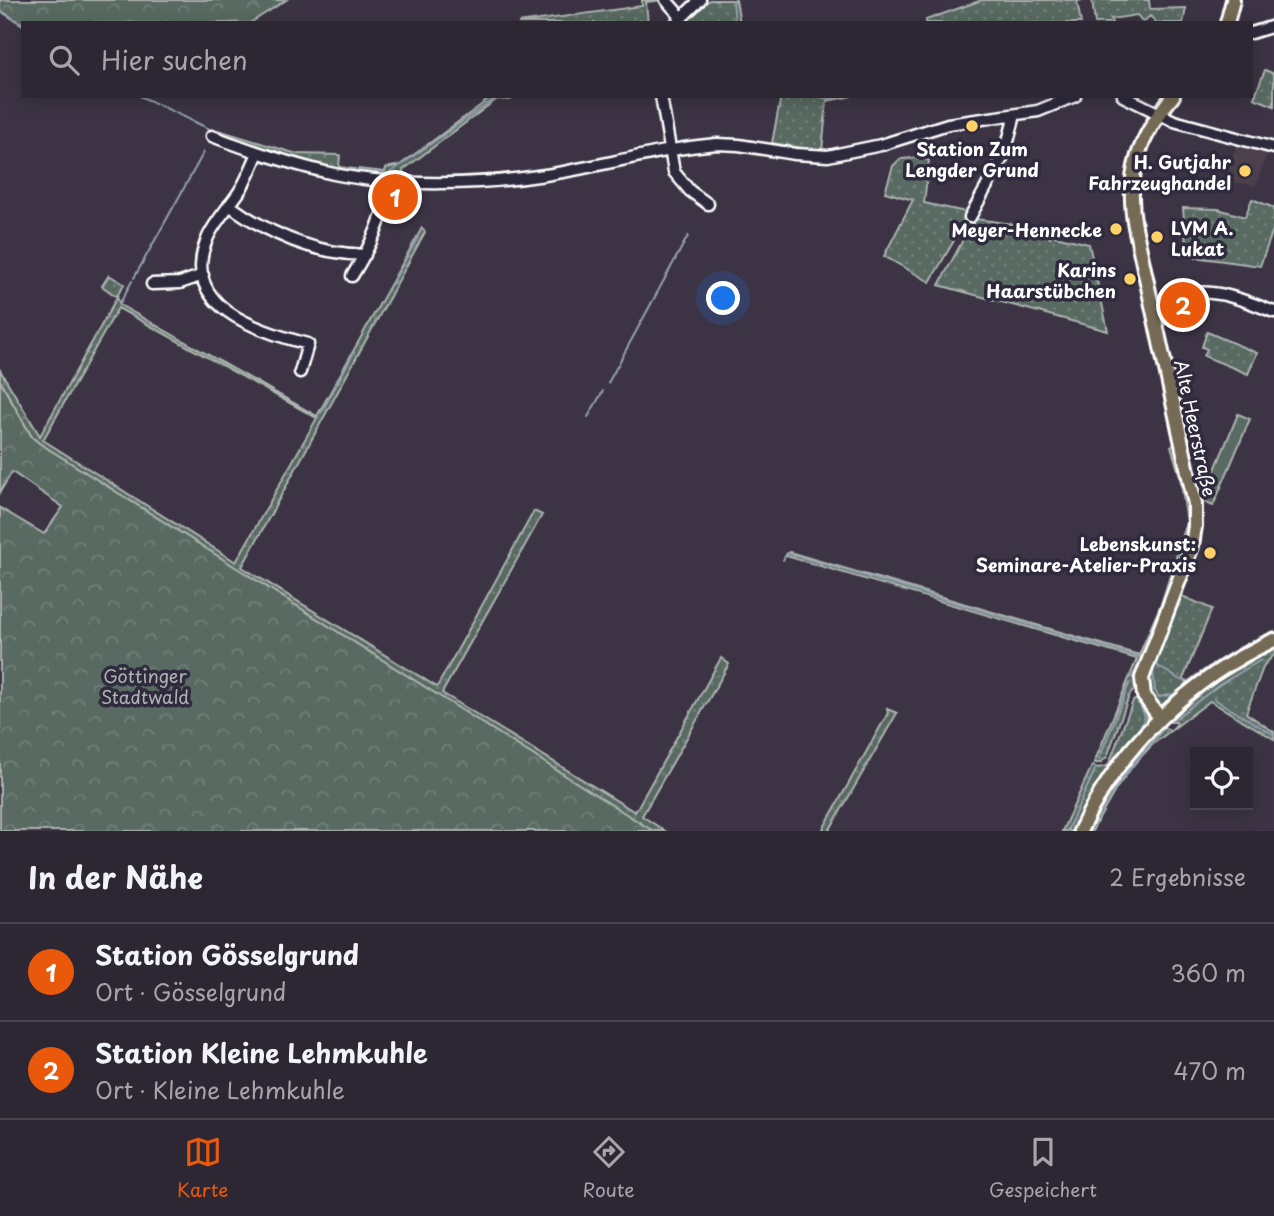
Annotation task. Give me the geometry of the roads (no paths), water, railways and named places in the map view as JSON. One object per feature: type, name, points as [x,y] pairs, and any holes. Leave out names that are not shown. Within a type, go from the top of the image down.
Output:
[{"type":"main road","points":[[1228,21],[1233,0]]},
{"type":"main road","name":"Alte Heerstraße","points":[[1160,718],[1144,696],[1142,678],[1192,546],[1195,510],[1135,226],[1131,188],[1140,145],[1172,98]]},
{"type":"main road","points":[[1080,831],[1112,775],[1131,749],[1160,718],[1209,676],[1274,640]]},
{"type":"street","points":[[666,0],[679,20],[700,0]]},
{"type":"street","points":[[1253,32],[1274,26]]},
{"type":"street","points":[[661,98],[674,172],[690,191],[708,204]]},
{"type":"street","points":[[212,136],[258,153],[332,174],[389,181],[510,179],[704,146],[738,145],[828,156],[881,145],[933,127],[1038,111],[1070,98]]},
{"type":"street","points":[[1127,98],[1192,127],[1274,148]]},
{"type":"street","points":[[971,217],[1005,153],[1015,115]]},
{"type":"street","points":[[258,153],[246,180],[208,238],[202,262],[203,275],[211,297],[237,318],[270,334],[309,344],[300,372]]},
{"type":"street","points":[[352,276],[382,219],[389,181]]},
{"type":"street","points":[[229,205],[293,241],[330,251],[365,255]]},
{"type":"street","points":[[152,284],[180,284],[203,275]]},
{"type":"street","points":[[1153,308],[1199,293],[1238,299],[1274,312]]},
{"type":"waterway","points":[[733,0],[735,21]]},
{"type":"waterway","points":[[0,10],[21,23]]},
{"type":"waterway","points":[[144,98],[248,144]]},
{"type":"waterway","points":[[280,155],[330,168],[388,174],[496,98]]},
{"type":"waterway","points":[[825,98],[833,98]]},
{"type":"waterway","points":[[134,278],[204,152]]},
{"type":"waterway","points":[[608,383],[688,236]]},
{"type":"waterway","points":[[392,284],[418,237]]},
{"type":"waterway","points":[[120,303],[132,281]]},
{"type":"waterway","points":[[321,413],[354,352]]},
{"type":"waterway","points":[[588,417],[603,391]]},
{"type":"waterway","points":[[783,560],[787,553],[1139,657]]},
{"type":"waterway","points":[[1145,646],[1164,604]]},
{"type":"waterway","points":[[1153,672],[1155,691],[1159,697],[1174,694],[1226,657],[1268,636]]},
{"type":"waterway","points":[[1142,655],[1143,651]]},
{"type":"waterway","points":[[1172,721],[1219,685],[1261,660]]},
{"type":"waterway","points":[[1156,665],[1182,681]]},
{"type":"waterway","points":[[1132,678],[1135,672]]},
{"type":"waterway","points":[[1099,759],[1129,684]]},
{"type":"waterway","points":[[1214,699],[1274,735]]},
{"type":"waterway","points":[[1104,774],[1142,723],[1145,716],[1138,701]]},
{"type":"waterway","points":[[1089,831],[1114,788],[1163,729]]},
{"type":"waterway","points":[[1067,831],[1095,770]]},
{"type":"place","name":"Station Zum Lengder Grund","points":[[972,126]]},
{"type":"place","name":"H. Gutjahr Fahrzeughandel","points":[[1245,171]]},
{"type":"place","name":"Station Gösselgrund","points":[[395,197]]},
{"type":"place","name":"Meyer-Hennecke","points":[[1116,229]]},
{"type":"place","name":"LVM A. Lukat","points":[[1157,237]]},
{"type":"place","name":"Karins Haarstübchen","points":[[1130,279]]},
{"type":"place","name":"Station Kleine Lehmkuhle","points":[[1183,305]]},
{"type":"place","name":"Lebenskunst: Seminare-Atelier-Praxis","points":[[1210,553]]},
{"type":"park label","name":"Göttinger Stadtwald","points":[[145,685]]}]
